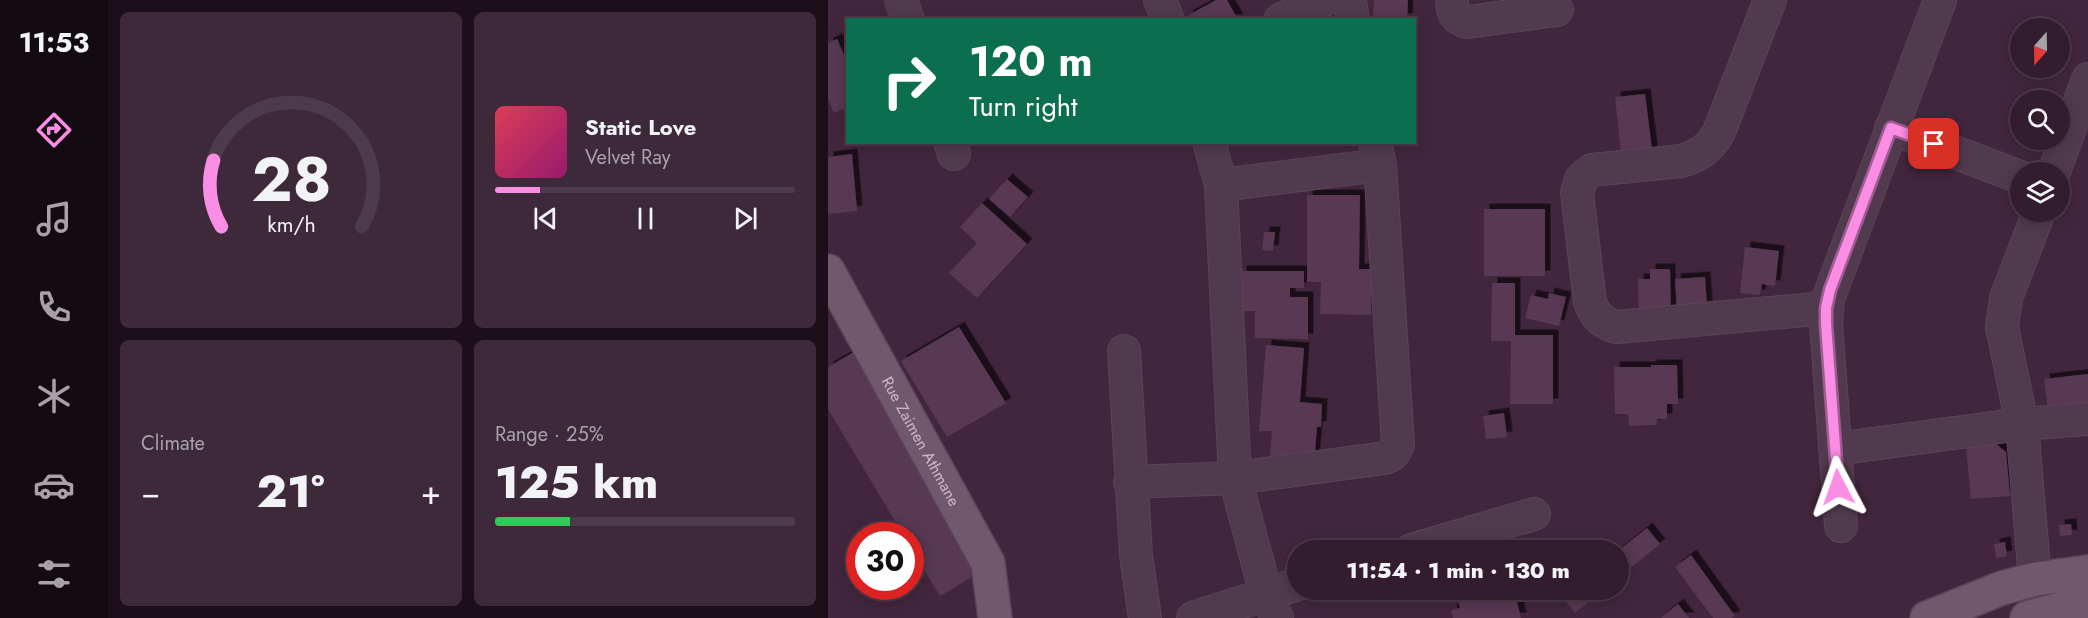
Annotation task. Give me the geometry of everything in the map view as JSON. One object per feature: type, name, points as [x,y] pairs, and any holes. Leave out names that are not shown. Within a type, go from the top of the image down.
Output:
[{"type":"main road","name":"Rue Zaimen Athmane","points":[[828,271],[988,563],[995,618]]},
{"type":"main road","points":[[1927,618],[2002,588],[2035,579],[2088,572]]},
{"type":"main road","points":[[2027,618],[2065,608],[2088,605]]},
{"type":"street","points":[[901,0],[907,18]]},
{"type":"street","points":[[1160,0],[1167,18]]},
{"type":"street","points":[[1284,18],[1324,0]]},
{"type":"street","points":[[1350,0],[1353,18]]},
{"type":"street","points":[[1452,0],[1454,14],[1457,18],[1467,22],[1557,10]]},
{"type":"street","points":[[1770,0],[1719,132],[1708,148],[1700,154],[1681,161],[1592,170],[1581,179],[1577,193],[1590,302],[1599,319],[1617,327],[1826,308]]},
{"type":"street","points":[[1841,526],[1826,308],[1830,290],[1940,0]]},
{"type":"street","points":[[2058,162],[2088,79]]},
{"type":"street","points":[[1891,128],[2010,173]]},
{"type":"street","points":[[1210,144],[1221,185],[1235,478],[1272,606]]},
{"type":"street","points":[[1130,482],[1235,478],[1385,458],[1393,454],[1398,445],[1377,154],[1221,185]]},
{"type":"street","points":[[2035,222],[2006,298],[2002,327],[2022,424],[2035,579]]},
{"type":"street","points":[[1124,351],[1130,482],[1138,578],[1145,618]]},
{"type":"street","points":[[1835,449],[2022,424],[2088,419]]},
{"type":"street","points":[[1445,540],[1534,514]]},
{"type":"street","points":[[1193,618],[1272,606],[1287,593]]},
{"type":"building","points":[[1216,0],[1227,0],[1237,18],[1188,18],[1187,16]]},
{"type":"building","points":[[1374,0],[1408,0],[1407,18],[1373,18]]},
{"type":"building","points":[[837,39],[846,56],[846,108],[834,113],[828,99],[828,43]]},
{"type":"building","points":[[1645,94],[1653,157],[1622,161],[1615,97]]},
{"type":"building","points":[[852,154],[857,211],[828,214],[828,157]]},
{"type":"building","points":[[1007,179],[1028,197],[1010,217],[989,199]]},
{"type":"building","points":[[1307,195],[1360,195],[1359,269],[1372,269],[1371,315],[1320,314],[1321,282],[1307,282]]},
{"type":"building","points":[[982,203],[1027,244],[977,298],[949,273],[977,243],[960,227]]},
{"type":"building","points":[[1484,209],[1545,209],[1545,276],[1484,276]]},
{"type":"building","points":[[1264,232],[1275,232],[1273,251],[1262,250]]},
{"type":"building","points":[[1745,247],[1779,251],[1775,286],[1762,284],[1760,295],[1740,293]]},
{"type":"building","points":[[1650,269],[1670,269],[1671,322],[1639,322],[1638,279],[1650,279]]},
{"type":"building","points":[[1241,271],[1304,271],[1304,288],[1290,288],[1290,297],[1308,297],[1308,339],[1255,338],[1255,311],[1241,311]]},
{"type":"building","points":[[1705,277],[1707,306],[1677,309],[1675,279]]},
{"type":"building","points":[[1492,283],[1515,283],[1515,335],[1553,335],[1553,404],[1510,404],[1511,341],[1491,341]]},
{"type":"building","points":[[1549,293],[1566,297],[1559,326],[1525,318],[1531,295],[1548,299]]},
{"type":"building","points":[[959,327],[1006,403],[947,437],[901,361]]},
{"type":"building","points":[[1266,345],[1304,348],[1300,402],[1322,404],[1321,427],[1317,427],[1314,462],[1270,459],[1272,431],[1259,431]]},
{"type":"building","points":[[854,352],[977,574],[940,596],[924,570],[924,522],[896,522],[828,409],[828,367]]},
{"type":"building","points":[[1651,365],[1677,365],[1678,404],[1667,404],[1667,419],[1657,419],[1656,425],[1629,426],[1628,414],[1615,414],[1614,367],[1651,367]]},
{"type":"building","points":[[2088,374],[2088,412],[2049,417],[2044,379]]},
{"type":"building","points":[[1504,413],[1507,437],[1486,439],[1483,416]]},
{"type":"building","points":[[1996,444],[2006,452],[2010,496],[1971,499],[1966,447]]},
{"type":"building","points":[[2071,524],[2072,535],[2060,536],[2059,525]]},
{"type":"building","points":[[1647,528],[1660,544],[1629,569],[1629,542]]},
{"type":"building","points":[[1490,533],[1493,540],[1469,540]]},
{"type":"building","points":[[2005,542],[2007,556],[1996,558],[1994,544]]},
{"type":"building","points":[[1691,555],[1735,616],[1713,618],[1675,567]]},
{"type":"building","points":[[1458,600],[1516,600],[1521,618],[1453,618],[1451,610],[1460,608]]},
{"type":"building","points":[[1564,600],[1591,600],[1575,613]]},
{"type":"building","points":[[1678,604],[1689,618],[1661,618]]},
{"type":"route","points":[[1838,487],[1826,324],[1826,308],[1830,290],[1891,128],[1934,144]]}]
